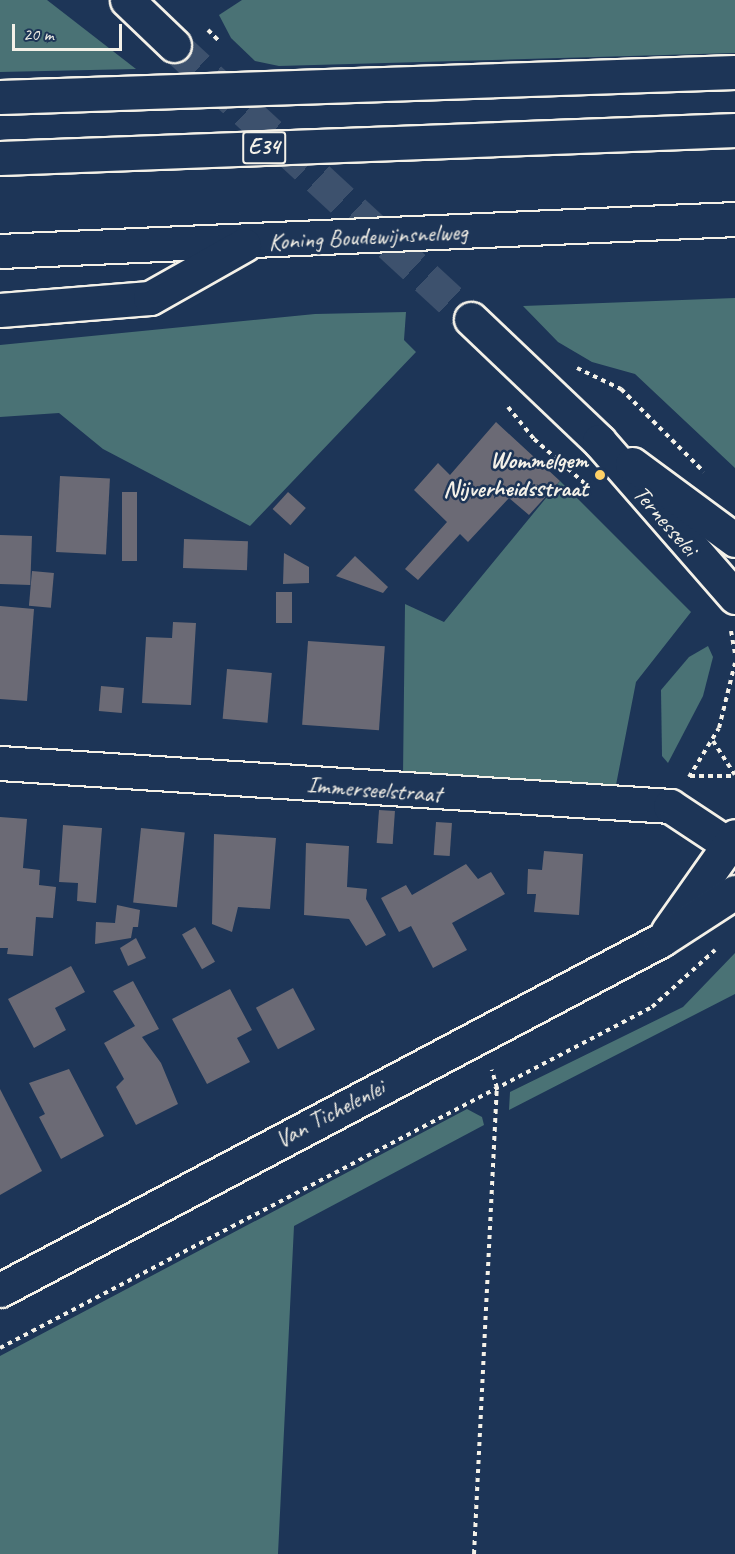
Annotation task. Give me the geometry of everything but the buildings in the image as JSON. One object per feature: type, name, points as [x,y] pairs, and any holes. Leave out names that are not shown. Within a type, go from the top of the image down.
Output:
[{"type":"main road","points":[[131,1],[174,45]]},
{"type":"main road","points":[[0,97],[735,72]]},
{"type":"main road","name":"E34","points":[[0,158],[735,130]]},
{"type":"main road","name":"Koning Boudewijnsnelweg","points":[[0,251],[735,219]]},
{"type":"main road","points":[[0,310],[150,298],[248,242]]},
{"type":"main road","name":"Ternesselei","points":[[471,319],[599,441],[735,597]]},
{"type":"main road","name":"Ternesselei","points":[[599,441],[735,540]]},
{"type":"main road","name":"Immerseelstraat","points":[[0,763],[670,806],[733,843]]},
{"type":"main road","name":"Van Tichelenlei","points":[[661,940],[733,843]]},
{"type":"main road","name":"Van Tichelenlei","points":[[0,1290],[661,940],[735,892]]},
{"type":"path","points":[[572,366],[621,389],[701,464],[706,478]]},
{"type":"path","points":[[670,806],[713,741],[733,688],[735,663]]},
{"type":"path","points":[[713,741],[735,776]]},
{"type":"path","points":[[690,776],[735,776]]},
{"type":"path","points":[[0,1348],[666,998],[720,944]]},
{"type":"path","points":[[474,1554],[496,1088],[482,1033]]},
{"type":"green space","points":[[0,0],[47,0],[136,69],[0,72]]},
{"type":"green space","points":[[242,0],[735,0],[735,53],[279,66],[255,61],[231,38],[219,15]]},
{"type":"green space","points":[[735,298],[735,468],[635,374],[592,362],[558,342],[523,306]]},
{"type":"green space","points":[[406,312],[404,340],[416,352],[250,526],[103,449],[59,413],[0,417],[0,345],[315,314]]},
{"type":"green space","points":[[560,481],[691,612],[636,682],[616,785],[403,775],[405,604],[444,622]]},
{"type":"green space","points":[[708,646],[713,657],[703,696],[668,763],[662,756],[661,690],[689,657]]},
{"type":"green space","points":[[735,953],[735,994],[509,1110],[510,1092],[683,1007]]},
{"type":"green space","points":[[467,1109],[482,1117],[484,1125],[294,1226],[278,1554],[0,1554],[0,1356]]},
{"type":"tunnel","points":[[174,45],[471,319]]},
{"type":"place","name":"Wommelgem Nijverheidsstraat","points":[[600,475]]}]
